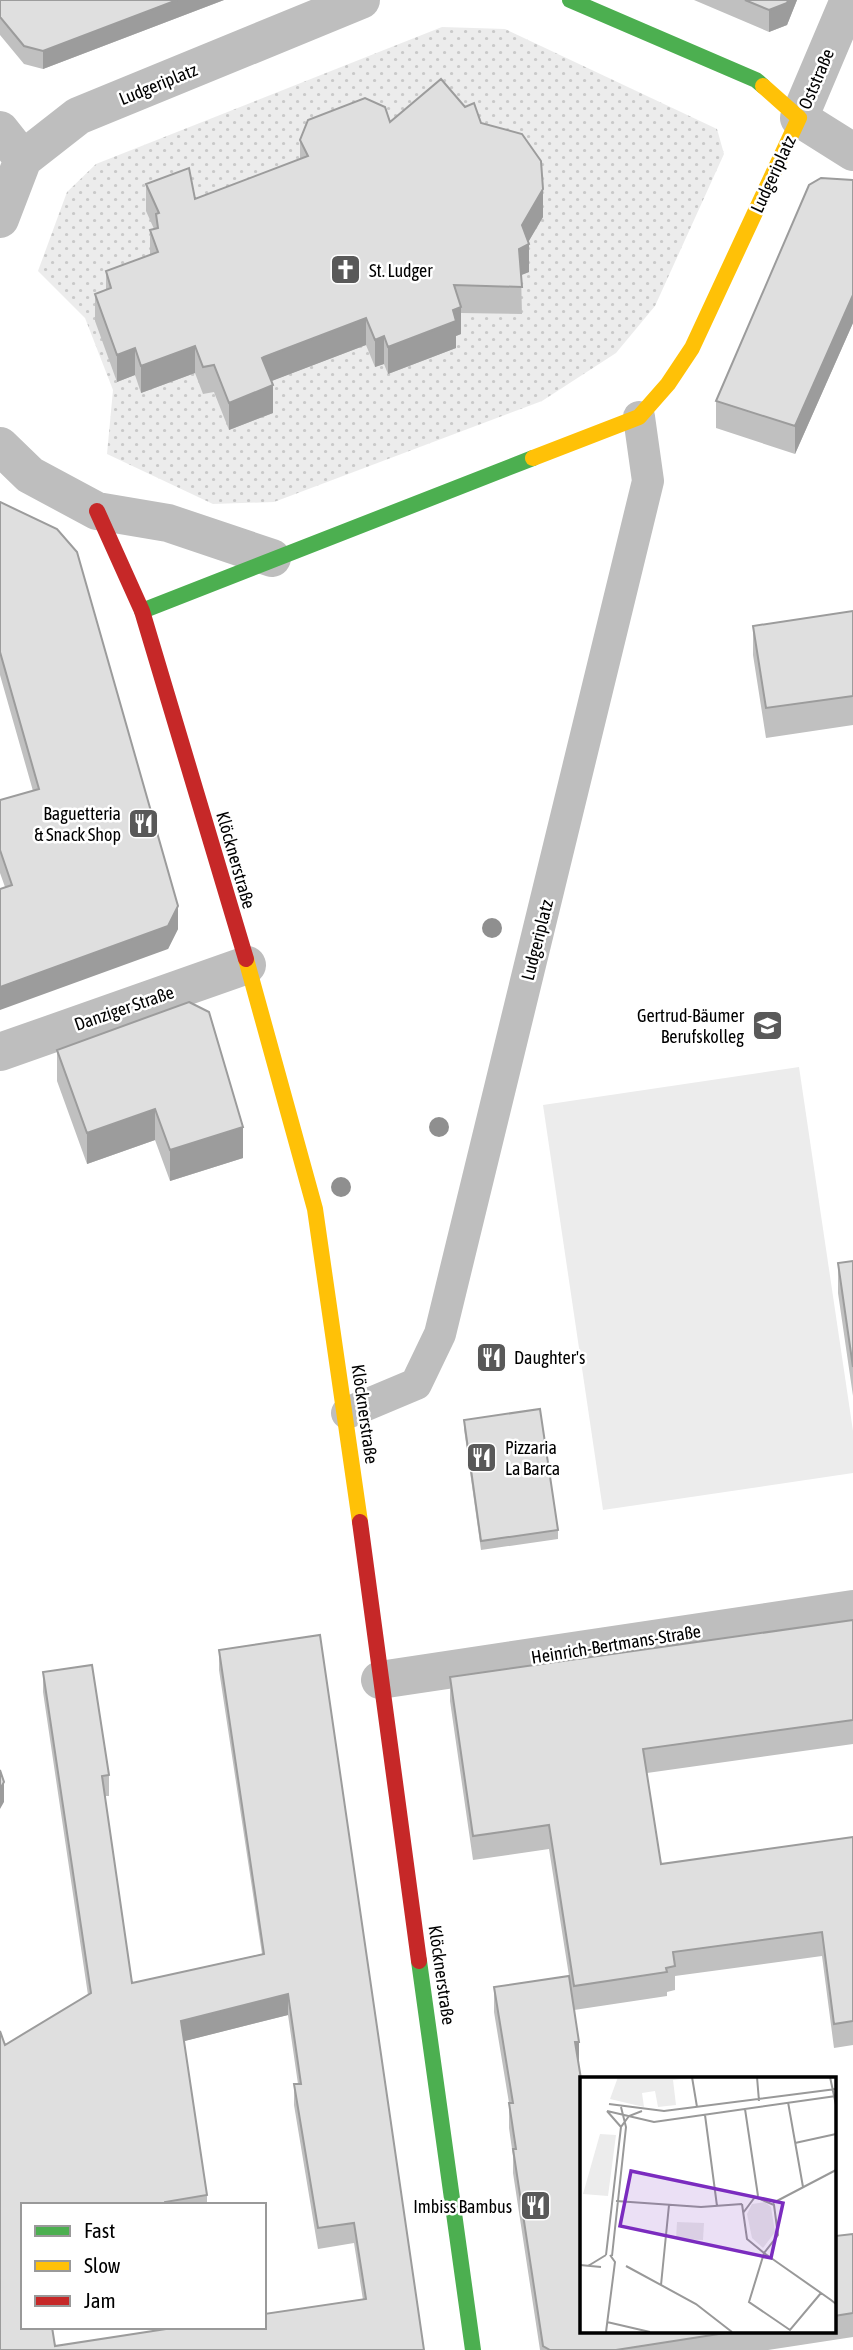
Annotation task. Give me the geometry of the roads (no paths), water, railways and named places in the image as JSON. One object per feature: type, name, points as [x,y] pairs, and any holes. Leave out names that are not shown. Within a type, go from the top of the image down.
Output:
[{"type":"street","name":"Ludgeriplatz","points":[[0,219],[12,145],[361,0]]},
{"type":"street","name":"Ludgeriplatz","points":[[142,611],[272,558],[639,417],[668,384],[692,348],[799,118],[756,80],[570,0]]},
{"type":"street","name":"Oststraße","points":[[799,118],[849,0]]},
{"type":"street","points":[[799,118],[853,152]]},
{"type":"street","points":[[0,446],[30,475],[97,511],[167,523],[272,558]]},
{"type":"street","name":"Klöcknerstraße","points":[[97,511],[119,554],[142,611],[247,965],[315,1209],[347,1413],[380,1680],[473,2350]]},
{"type":"street","name":"Danziger Straße","points":[[0,1052],[247,965]]},
{"type":"street","name":"Heinrich-Bertmans-Straße","points":[[380,1680],[853,1609]]},
{"type":"lane","name":"Ludgeriplatz","points":[[347,1413],[416,1384],[440,1334],[648,481],[639,417]]},
{"type":"place","name":"St. Ludger","points":[[346,270]]},
{"type":"place","name":"Baguetteria & Snack Shop","points":[[144,823]]},
{"type":"place","name":"Gertrud-Bäumer Berufskolleg","points":[[767,1025]]},
{"type":"place","name":"Daughter's","points":[[491,1357]]},
{"type":"place","name":"Pizzaria La Barca","points":[[482,1457]]},
{"type":"place","name":"Imbiss Bambus","points":[[535,2206]]}]
